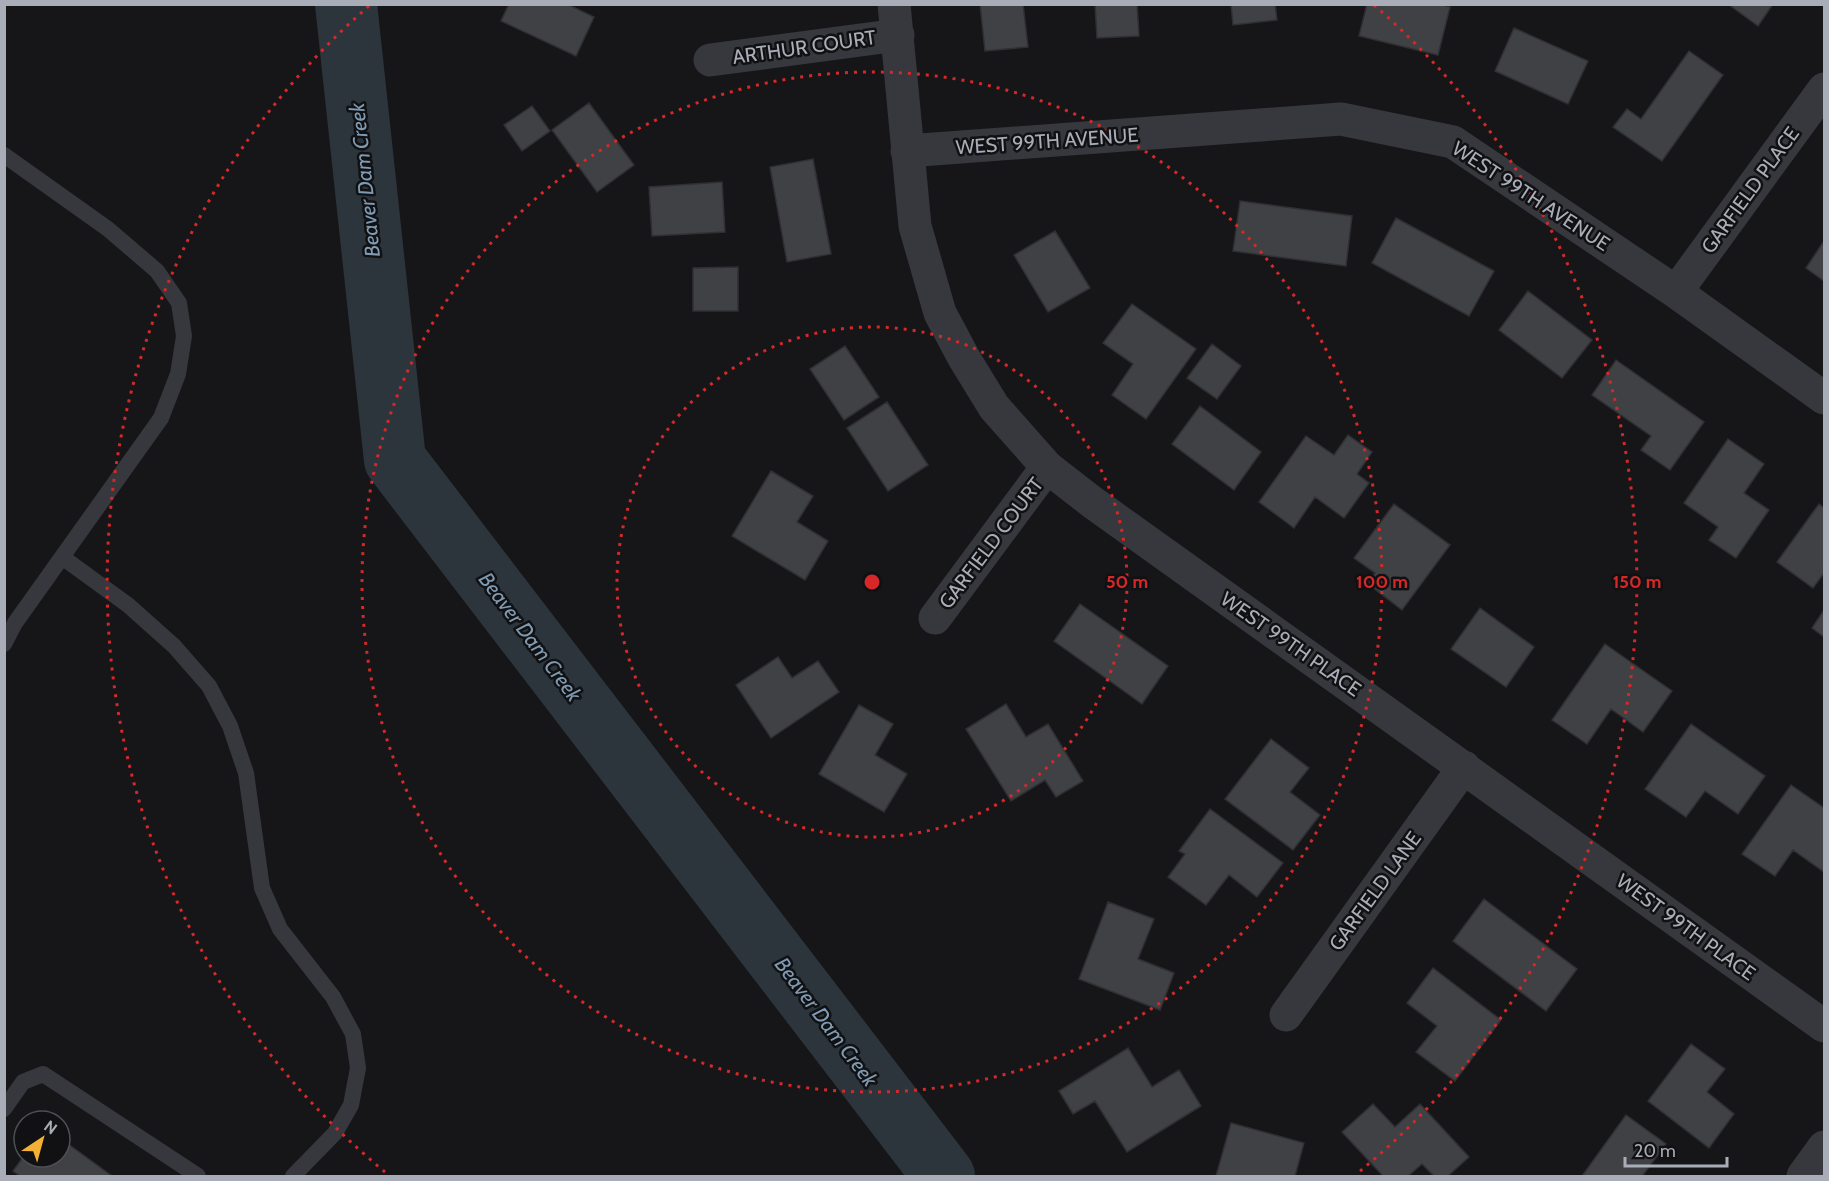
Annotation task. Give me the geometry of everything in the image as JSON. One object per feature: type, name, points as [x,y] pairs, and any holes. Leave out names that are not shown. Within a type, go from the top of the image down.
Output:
[{"type":"street","name":"ARTHUR COURT","points":[[710,60],[896,20]]},
{"type":"street","name":"WEST 99TH PLACE","points":[[896,20],[915,226],[940,313],[994,407],[1047,467],[1092,502],[1824,1026]]},
{"type":"street","name":"GARFIELD PLACE","points":[[1676,292],[1824,89]]},
{"type":"street","name":"WEST 99TH AVENUE","points":[[908,151],[1341,119],[1453,142],[1676,292],[1824,398]]},
{"type":"street","name":"GARFIELD COURT","points":[[935,618],[1047,467]]},
{"type":"street","name":"GARFIELD LANE","points":[[1286,1016],[1464,767]]},
{"type":"street","points":[[1803,1176],[1824,1147]]},
{"type":"lane","points":[[4,155],[108,229],[157,271],[179,303],[184,336],[178,374],[161,418],[15,623],[4,644]]},
{"type":"lane","points":[[62,557],[128,605],[174,646],[209,686],[230,726],[246,773],[262,888],[280,929],[333,997],[353,1034],[358,1068],[351,1105],[335,1133],[294,1176]]},
{"type":"lane","points":[[4,1108],[23,1082],[43,1074],[198,1176]]},
{"type":"building","points":[[509,4],[567,4],[594,17],[576,56],[501,21]]},
{"type":"building","points":[[980,4],[1023,4],[1028,47],[985,51]]},
{"type":"building","points":[[1095,4],[1137,4],[1139,36],[1097,38]]},
{"type":"building","points":[[1231,4],[1275,4],[1277,20],[1233,25]]},
{"type":"building","points":[[1367,4],[1439,4],[1450,7],[1438,55],[1359,36]]},
{"type":"building","points":[[1728,4],[1773,4],[1758,26]]},
{"type":"building","points":[[1514,28],[1588,61],[1568,104],[1495,71]]},
{"type":"building","points":[[1689,51],[1723,75],[1662,161],[1613,127],[1627,109],[1641,119]]},
{"type":"building","points":[[589,103],[634,165],[597,192],[552,130]]},
{"type":"building","points":[[532,106],[550,131],[522,151],[504,125]]},
{"type":"building","points":[[813,159],[831,254],[787,262],[770,167]]},
{"type":"building","points":[[722,182],[725,232],[652,236],[649,187]]},
{"type":"building","points":[[1240,201],[1352,216],[1346,266],[1233,251]]},
{"type":"building","points":[[1396,218],[1494,271],[1469,316],[1372,263]]},
{"type":"building","points":[[1055,231],[1090,288],[1048,312],[1014,255]]},
{"type":"building","points":[[1824,241],[1824,281],[1806,268]]},
{"type":"building","points":[[738,267],[738,311],[693,311],[693,268]]},
{"type":"building","points":[[1528,291],[1592,340],[1562,378],[1499,330]]},
{"type":"building","points":[[1132,304],[1196,349],[1146,419],[1112,395],[1133,364],[1103,343]]},
{"type":"building","points":[[1212,344],[1241,366],[1217,399],[1187,378]]},
{"type":"building","points":[[845,346],[879,397],[844,420],[810,369]]},
{"type":"building","points":[[1616,360],[1704,422],[1670,470],[1641,450],[1651,436],[1592,395]]},
{"type":"building","points":[[887,402],[928,465],[888,491],[847,428]]},
{"type":"building","points":[[1200,406],[1261,452],[1234,490],[1172,444]]},
{"type":"building","points":[[1348,435],[1372,452],[1357,474],[1369,483],[1344,518],[1315,497],[1294,528],[1259,502],[1306,436],[1334,455]]},
{"type":"building","points":[[1728,439],[1764,464],[1744,493],[1769,510],[1736,558],[1709,540],[1718,527],[1684,503]]},
{"type":"building","points":[[771,471],[813,496],[797,522],[828,541],[805,580],[732,536]]},
{"type":"building","points":[[1394,504],[1450,545],[1402,610],[1367,583],[1375,573],[1354,558]]},
{"type":"building","points":[[1819,504],[1824,508],[1824,573],[1813,588],[1777,562]]},
{"type":"building","points":[[1080,604],[1168,666],[1142,704],[1054,641]]},
{"type":"building","points":[[1480,608],[1534,647],[1506,687],[1451,649]]},
{"type":"building","points":[[1824,610],[1824,637],[1812,628]]},
{"type":"building","points":[[1605,644],[1672,691],[1643,732],[1611,709],[1587,744],[1552,720]]},
{"type":"building","points":[[778,657],[792,678],[818,661],[839,692],[771,738],[736,685]]},
{"type":"building","points":[[1006,704],[1026,737],[1048,724],[1083,781],[1056,797],[1045,780],[1011,801],[966,729]]},
{"type":"building","points":[[859,705],[893,724],[875,755],[907,774],[884,812],[819,774]]},
{"type":"building","points":[[1691,724],[1765,776],[1738,814],[1705,791],[1686,817],[1645,789]]},
{"type":"building","points":[[1271,739],[1309,768],[1290,792],[1320,815],[1293,850],[1225,799]]},
{"type":"building","points":[[1791,785],[1824,808],[1824,872],[1793,850],[1775,876],[1742,854]]},
{"type":"building","points":[[1210,809],[1283,863],[1257,897],[1229,875],[1206,905],[1168,877],[1185,854],[1179,851]]},
{"type":"building","points":[[1484,899],[1577,969],[1546,1011],[1453,941]]},
{"type":"building","points":[[1108,902],[1154,919],[1138,959],[1174,973],[1160,1010],[1079,979]]},
{"type":"building","points":[[1433,968],[1501,1020],[1455,1081],[1416,1052],[1437,1026],[1407,1003]]},
{"type":"building","points":[[1691,1044],[1725,1069],[1707,1092],[1734,1114],[1709,1148],[1648,1101]]},
{"type":"building","points":[[1128,1048],[1152,1087],[1179,1070],[1201,1106],[1127,1152],[1095,1101],[1073,1114],[1059,1091]]},
{"type":"building","points":[[1373,1104],[1395,1127],[1420,1104],[1469,1157],[1448,1176],[1434,1176],[1422,1164],[1408,1176],[1383,1176],[1342,1132]]},
{"type":"building","points":[[1626,1115],[1666,1144],[1643,1175],[1645,1176],[1582,1176]]},
{"type":"building","points":[[1231,1123],[1304,1143],[1295,1176],[1216,1176]]},
{"type":"building","points":[[72,1147],[112,1176],[20,1176],[13,1171],[14,1169],[72,1169]]},
{"type":"waterway","name":"Beaver Dam Creek","points":[[346,4],[395,460],[944,1176]]}]
